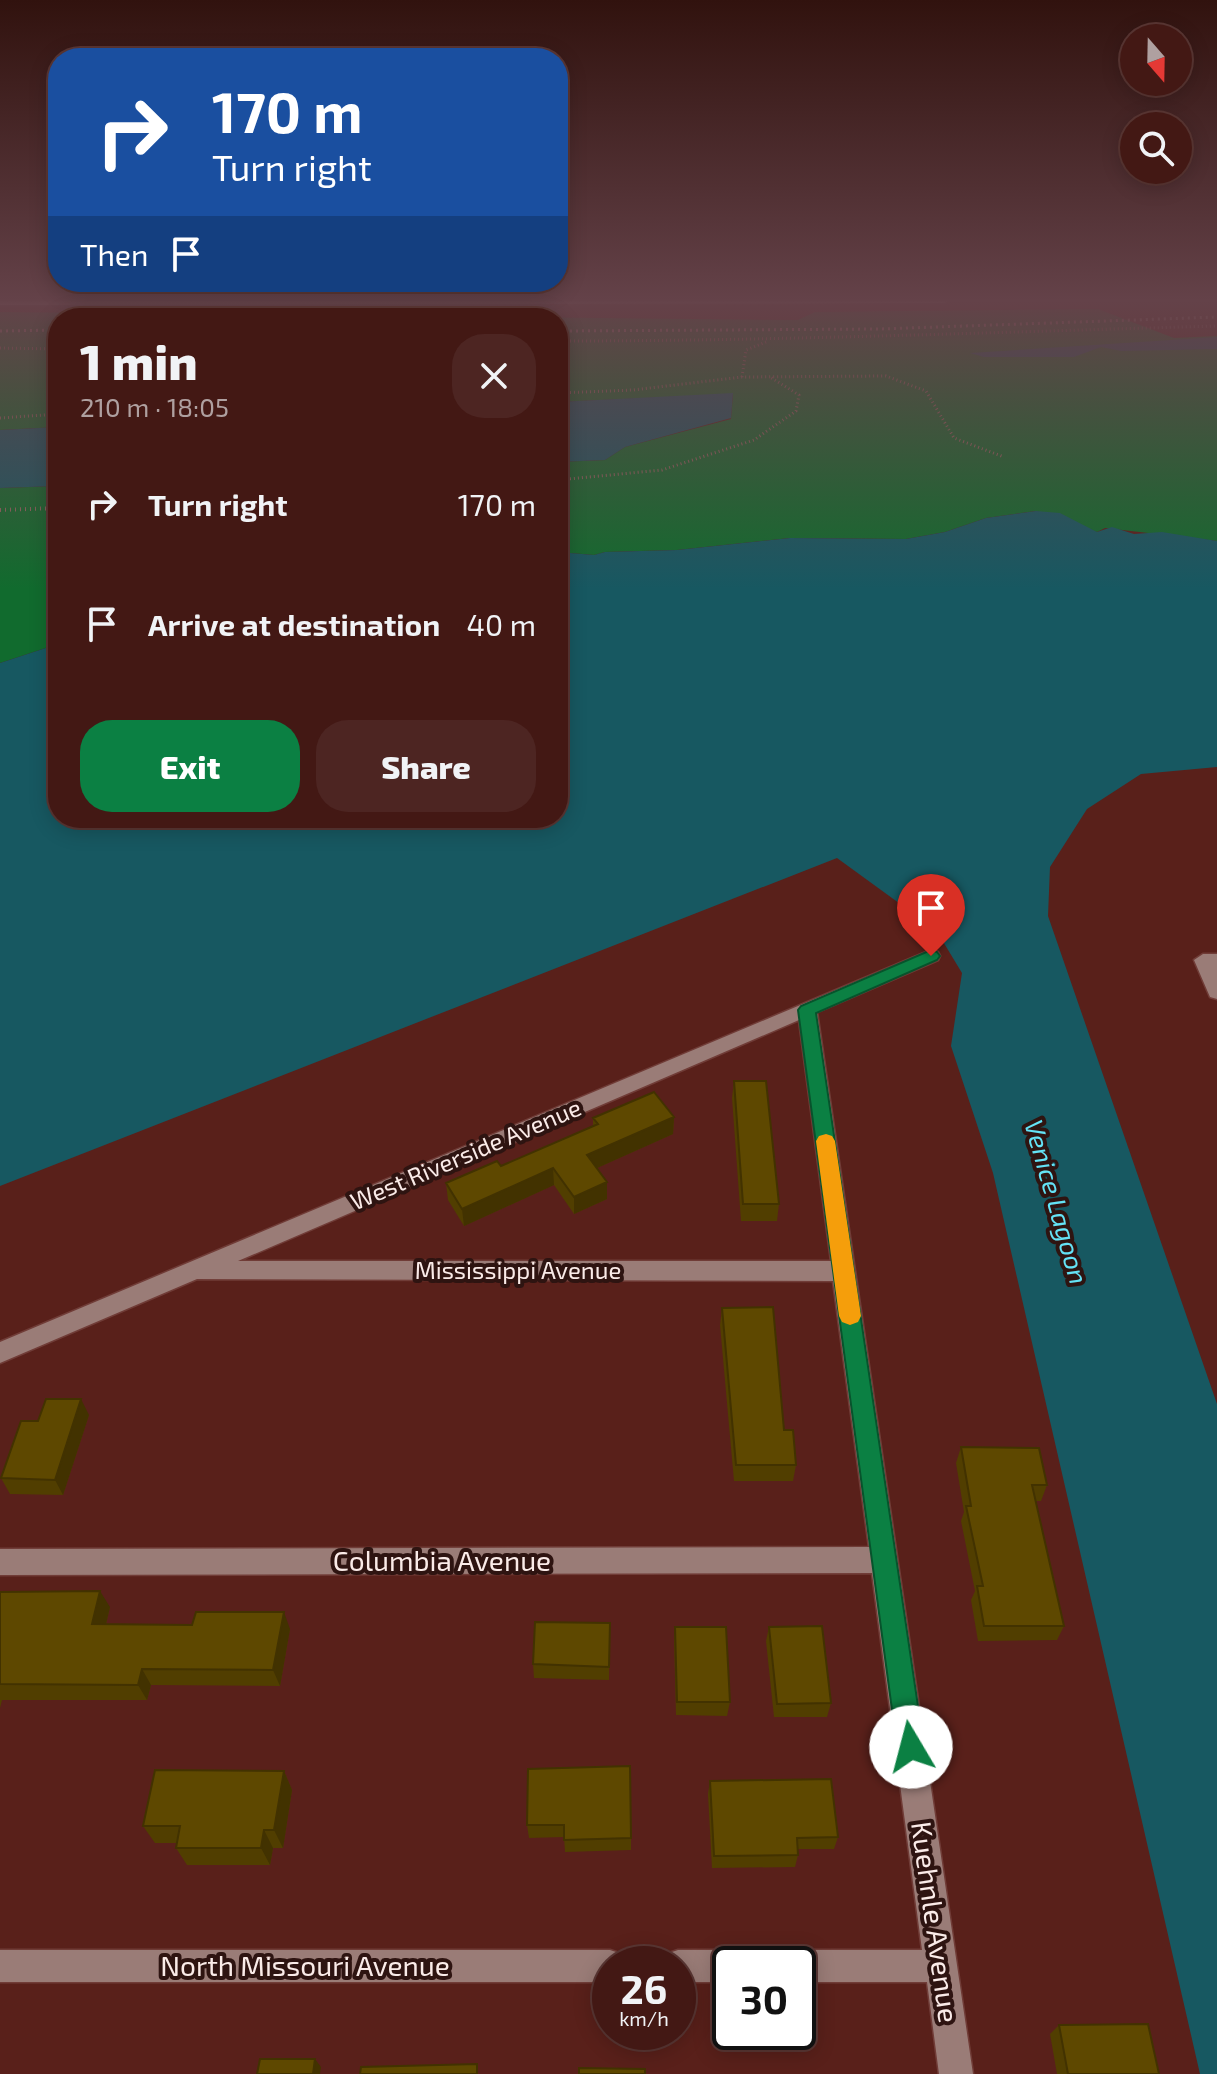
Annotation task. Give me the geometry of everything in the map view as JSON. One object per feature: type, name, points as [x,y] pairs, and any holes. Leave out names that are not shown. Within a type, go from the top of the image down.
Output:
[{"type":"street","name":"West Riverside Avenue","points":[[0,1353],[931,956]]},
{"type":"street","points":[[1210,960],[1217,992]]},
{"type":"street","name":"Kuehnle Avenue","points":[[807,1010],[956,2074]]},
{"type":"street","name":"Mississippi Avenue","points":[[192,1271],[844,1271]]},
{"type":"street","name":"Columbia Avenue","points":[[0,1562],[885,1560]]},
{"type":"street","name":"North Missouri Avenue","points":[[0,1966],[592,1966]]},
{"type":"street","points":[[816,1966],[940,1966]]},
{"type":"path","points":[[568,479],[662,470],[754,440],[796,411],[799,396]]},
{"type":"path","points":[[929,396],[954,438],[1004,457]]},
{"type":"path","points":[[0,418],[48,415]]},
{"type":"path","points":[[0,510],[48,508]]},
{"type":"green space","points":[[0,396],[48,396],[48,428],[0,430]]},
{"type":"green space","points":[[568,396],[694,396],[568,402]]},
{"type":"green space","points":[[733,396],[1217,396],[1217,541],[1105,528],[1097,532],[1036,511],[986,518],[945,532],[906,539],[790,538],[677,550],[594,555],[568,553],[568,462],[605,460],[625,447],[731,419]]},
{"type":"green space","points":[[48,486],[48,647],[0,663],[0,488]]},
{"type":"water","points":[[733,396],[731,418],[625,447],[605,460],[568,462],[568,401]]},
{"type":"water","points":[[48,428],[48,486],[0,488],[0,430]]},
{"type":"water","name":"Venice Lagoon","points":[[1036,511],[1060,513],[1097,532],[1112,527],[1134,534],[1162,532],[1217,541],[1217,767],[1141,774],[1087,809],[1050,867],[1048,916],[1217,1404],[1217,2074],[1200,2074],[993,1173],[951,1046],[962,973],[936,930],[837,858],[0,1186],[0,663],[48,647],[48,828],[568,828],[568,553],[594,555],[677,550],[790,538],[906,539],[945,532],[986,518]]},
{"type":"building","points":[[734,1081],[766,1081],[779,1204],[743,1204]]},
{"type":"building","points":[[654,1092],[674,1117],[587,1155],[607,1182],[574,1197],[553,1168],[462,1209],[446,1183],[497,1161],[501,1166],[598,1124],[593,1118]]},
{"type":"building","points":[[773,1307],[784,1430],[793,1430],[796,1465],[736,1465],[722,1308]]},
{"type":"building","points":[[46,1399],[81,1399],[55,1480],[1,1478],[21,1421],[38,1421]]},
{"type":"building","points":[[961,1447],[1039,1448],[1047,1485],[1032,1485],[1064,1626],[984,1626],[977,1586],[983,1586],[966,1506],[971,1506]]},
{"type":"building","points":[[100,1591],[92,1624],[192,1625],[196,1612],[284,1612],[273,1670],[142,1669],[138,1685],[0,1684],[0,1592]]},
{"type":"building","points":[[535,1622],[610,1623],[609,1667],[533,1664]]},
{"type":"building","points":[[822,1626],[831,1703],[777,1704],[769,1627]]},
{"type":"building","points":[[675,1627],[726,1627],[730,1702],[677,1702]]},
{"type":"building","points":[[630,1766],[631,1838],[564,1840],[564,1825],[527,1825],[528,1769]]},
{"type":"building","points":[[155,1770],[284,1771],[274,1830],[264,1830],[261,1848],[176,1848],[180,1826],[143,1826]]},
{"type":"building","points":[[831,1779],[838,1837],[797,1838],[798,1855],[714,1856],[710,1781]]},
{"type":"building","points":[[1148,2024],[1159,2074],[1068,2074],[1059,2025]]},
{"type":"building","points":[[260,2059],[315,2059],[313,2074],[257,2074]]},
{"type":"building","points":[[477,2064],[477,2074],[360,2074],[361,2067]]},
{"type":"building","points":[[579,2068],[645,2069],[645,2074],[579,2074]]},
{"type":"slow traffic","points":[[826,1141],[850,1316]]},
{"type":"route","points":[[911,1747],[807,1010],[931,956]]}]
